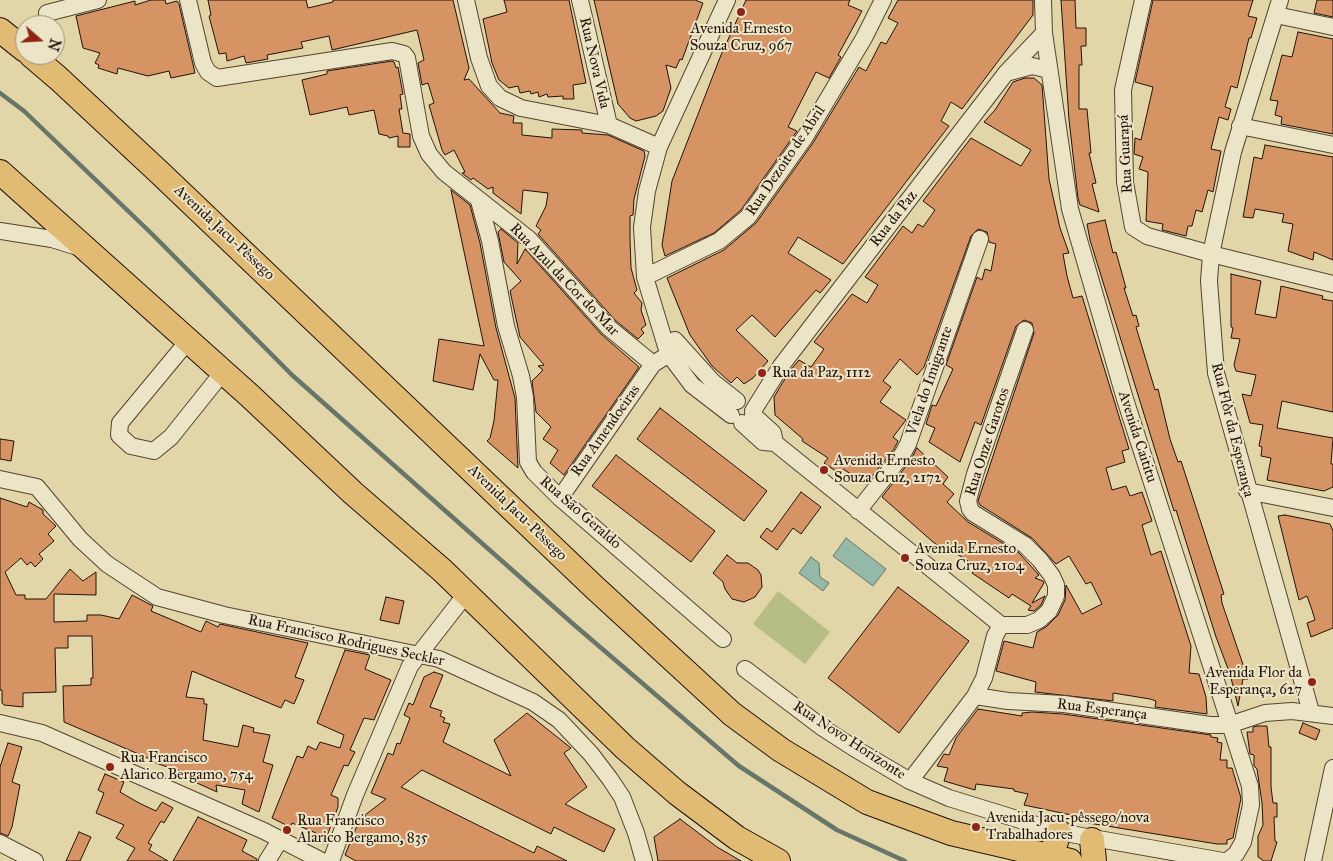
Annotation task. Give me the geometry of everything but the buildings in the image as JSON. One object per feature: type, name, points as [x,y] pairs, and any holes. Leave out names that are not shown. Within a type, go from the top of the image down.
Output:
[{"type":"highway","points":[[0,30],[15,42]]},
{"type":"highway","name":"Avenida Jacu-Pêssego","points":[[43,65],[168,180],[594,587],[732,714],[782,750],[867,802],[951,833],[1070,861]]},
{"type":"highway","points":[[0,172],[466,594],[625,748],[676,793],[738,838],[778,861]]},
{"type":"highway","points":[[1046,856],[1054,848],[1059,832]]},
{"type":"street","points":[[47,13],[98,0]]},
{"type":"street","name":"Rua Azul da Cor do Mar","points":[[188,0],[203,63],[211,76],[222,79],[392,50],[407,58],[416,115],[429,154],[444,172],[529,239],[608,327],[653,364]]},
{"type":"street","points":[[466,0],[478,58],[489,86],[500,98],[521,108],[609,125],[659,147]]},
{"type":"street","name":"Rua Nova Vida","points":[[580,0],[609,125]]},
{"type":"street","points":[[727,0],[659,147],[647,191],[642,227],[645,277],[660,323],[692,385],[744,411],[773,433],[775,443],[1001,625],[995,636],[984,678],[975,696],[910,781]]},
{"type":"street","name":"Rua Dezoito de Abril","points":[[645,277],[719,241],[748,217],[805,137],[864,38],[883,0]]},
{"type":"street","name":"Avenida Caititu","points":[[1043,0],[1044,33],[1070,210],[1094,297],[1250,786],[1251,805],[1243,842],[1236,854],[1225,861]]},
{"type":"street","name":"Rua Guarapá","points":[[1142,0],[1124,82],[1124,182],[1133,227],[1148,236],[1211,254]]},
{"type":"street","points":[[1278,8],[1333,27]]},
{"type":"street","name":"Rua Flôr da Esperança","points":[[1278,8],[1240,126],[1211,254],[1209,282],[1216,373],[1247,491],[1311,712]]},
{"type":"street","name":"Rua da Paz","points":[[744,411],[781,366],[1006,73],[1044,33]]},
{"type":"street","points":[[1006,73],[1032,66],[1049,70]]},
{"type":"street","points":[[1240,126],[1333,145]]},
{"type":"street","name":"Rua São Geraldo","points":[[479,201],[490,241],[506,326],[521,376],[525,398],[528,462],[542,482],[723,639]]},
{"type":"street","points":[[0,230],[52,239],[86,249]]},
{"type":"street","name":"Viela do Imigrante","points":[[858,511],[902,456],[908,444],[980,239]]},
{"type":"street","points":[[1211,254],[1333,284]]},
{"type":"street","name":"Rua Onze Garotos","points":[[1001,625],[1027,625],[1039,620],[1049,610],[1056,596],[1056,585],[1040,560],[1024,544],[973,514],[968,501],[975,474],[1025,330]]},
{"type":"street","points":[[188,341],[120,423],[119,435],[131,446],[154,451],[172,437],[223,372]]},
{"type":"street","points":[[653,364],[675,350]]},
{"type":"street","name":"Rua Amendoeiras","points":[[560,498],[653,364]]},
{"type":"street","name":"Rua Francisco Rodrigues Seckler","points":[[0,479],[37,487],[80,538],[107,564],[157,597],[216,613],[439,659],[533,702],[559,720],[591,754],[622,797],[636,832],[644,861]]},
{"type":"street","points":[[1247,491],[1333,508]]},
{"type":"street","points":[[331,861],[359,786],[410,666],[466,594]]},
{"type":"street","name":"Rua Novo Horizonte","points":[[745,669],[823,728],[910,781],[948,798],[1059,832],[1093,850],[1225,861]]},
{"type":"street","name":"Rua Esperança","points":[[975,696],[1008,701],[1064,704],[1210,725],[1229,725]]},
{"type":"street","points":[[1229,725],[1265,713],[1292,711],[1333,716]]},
{"type":"street","points":[[0,723],[42,733],[280,840],[322,861]]},
{"type":"street","points":[[1313,861],[1333,768]]},
{"type":"street","points":[[267,861],[280,840]]},
{"type":"street","points":[[0,843],[35,861]]},
{"type":"green space","points":[[778,591],[830,632],[805,664],[753,624]]},
{"type":"shaded area","points":[[846,538],[886,569],[873,586],[833,556]]},
{"type":"shaded area","points":[[811,557],[819,563],[820,577],[829,583],[823,591],[799,573]]},
{"type":"waterway","points":[[0,93],[24,111],[152,234],[292,375],[572,623],[739,766],[837,830],[905,861]]},
{"type":"place","name":"Avenida Ernesto Souza Cruz, 967","points":[[741,12]]},
{"type":"place","name":"Rua da Paz, 1112","points":[[762,373]]},
{"type":"place","name":"Avenida Ernesto Souza Cruz, 2172","points":[[824,470]]},
{"type":"place","name":"Avenida Ernesto Souza Cruz, 2104","points":[[905,558]]},
{"type":"place","name":"Avenida Flor da Esperança, 627","points":[[1312,682]]},
{"type":"place","name":"Rua Francisco Alarico Bergamo, 754","points":[[110,767]]},
{"type":"place","name":"Avenida Jacu-pêssego/nova Trabalhadores","points":[[976,827]]},
{"type":"place","name":"Rua Francisco Alarico Bergamo, 835","points":[[287,830]]}]
